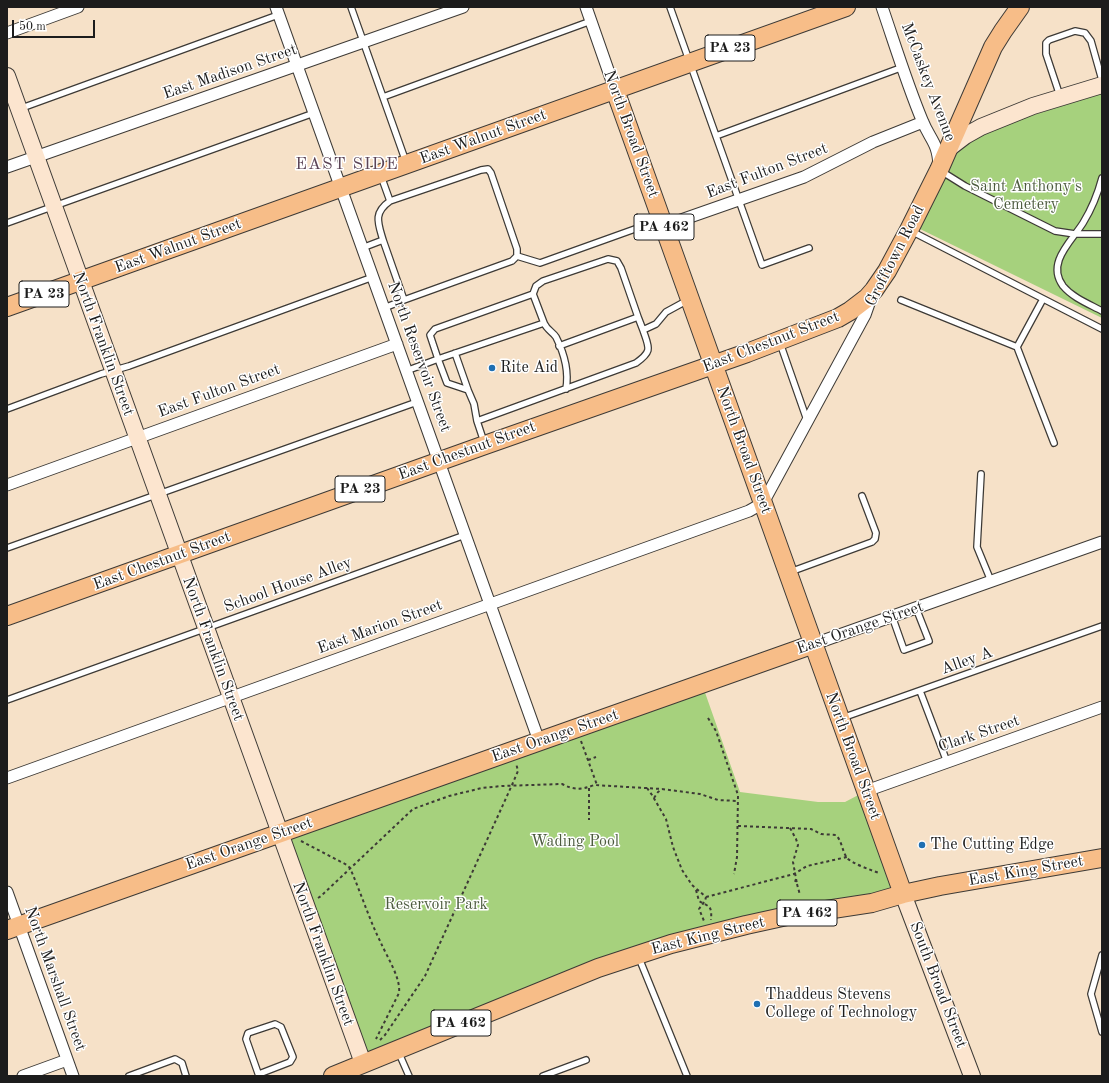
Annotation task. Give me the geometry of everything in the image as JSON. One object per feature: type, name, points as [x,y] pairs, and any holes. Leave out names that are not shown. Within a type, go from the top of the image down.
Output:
[{"type":"main road","name":"East Walnut Street","points":[[7,307],[846,7]]},
{"type":"main road","name":"Grofftown Road","points":[[874,290],[887,271],[939,170],[993,47],[1020,7]]},
{"type":"main road","name":"North Franklin Street","points":[[7,76],[364,1069]]},
{"type":"main road","points":[[948,149],[973,131],[1033,106],[1102,85]]},
{"type":"main road","name":"North Broad Street","points":[[615,90],[903,894]]},
{"type":"main road","name":"East Chestnut Street","points":[[7,616],[485,444],[779,341],[838,318],[859,305],[874,290]]},
{"type":"main road","name":"East Orange Street","points":[[13,928],[814,644]]},
{"type":"main road","name":"East King Street","points":[[333,1076],[364,1069],[397,1049],[566,980],[637,954],[711,933],[787,916],[872,903],[903,894],[1102,858]]},
{"type":"main road","name":"South Broad Street","points":[[903,894],[972,1076]]},
{"type":"street","points":[[7,33],[78,7]]},
{"type":"street","name":"East Madison Street","points":[[7,167],[463,7]]},
{"type":"street","name":"North Broad Street","points":[[586,7],[615,90]]},
{"type":"street","name":"McCaskey Avenue","points":[[882,7],[923,122],[935,144],[939,170]]},
{"type":"street","name":"North Reservoir Street","points":[[277,11],[539,741]]},
{"type":"street","points":[[1014,107],[1033,106]]},
{"type":"street","name":"East Fulton Street","points":[[663,223],[740,200],[804,177],[873,142],[923,122]]},
{"type":"street","name":"Grofftown Road","points":[[763,503],[865,316],[874,290]]},
{"type":"street","name":"East Fulton Street","points":[[7,485],[397,344]]},
{"type":"street","name":"East Marion Street","points":[[7,778],[745,513],[763,503]]},
{"type":"street","name":"East Orange Street","points":[[814,644],[1102,542]]},
{"type":"street","name":"Clark Street","points":[[866,791],[1102,708]]},
{"type":"street","name":"North Marshall Street","points":[[7,892],[13,928],[73,1076]]},
{"type":"street","points":[[23,1076],[67,1060]]},
{"type":"lane","points":[[351,7],[407,164]]},
{"type":"lane","points":[[670,7],[762,265],[809,248]]},
{"type":"lane","points":[[19,109],[277,11]]},
{"type":"lane","points":[[383,97],[591,21]]},
{"type":"lane","points":[[1061,98],[1046,54],[1046,43],[1049,40],[1075,31],[1085,33],[1091,41],[1102,80]]},
{"type":"lane","points":[[716,136],[903,67]]},
{"type":"lane","points":[[7,223],[314,114]]},
{"type":"lane","points":[[384,308],[512,261],[517,256],[517,249],[491,173],[488,170],[481,170],[390,201],[383,206],[377,218],[404,300]]},
{"type":"lane","points":[[939,170],[965,186],[1055,231],[1075,234],[1102,234]]},
{"type":"lane","points":[[381,174],[390,201]]},
{"type":"lane","points":[[1102,178],[1091,208],[1068,243],[1060,257],[1057,267],[1058,276],[1063,285],[1072,294],[1102,311]]},
{"type":"lane","points":[[517,256],[540,263],[663,223]]},
{"type":"lane","points":[[909,230],[1102,329]]},
{"type":"lane","points":[[362,248],[383,240]]},
{"type":"lane","points":[[477,421],[566,389],[636,363],[646,356],[649,348],[621,268],[616,261],[608,259],[543,281],[536,286],[533,294],[547,329],[555,336],[565,363],[568,378],[566,389]]},
{"type":"lane","points":[[7,408],[373,277]]},
{"type":"lane","points":[[468,390],[447,383],[430,335],[435,329],[533,294]]},
{"type":"lane","points":[[643,330],[656,324],[666,312],[690,299]]},
{"type":"lane","points":[[1017,347],[1043,299]]},
{"type":"lane","points":[[901,300],[1017,347],[1054,443]]},
{"type":"lane","points":[[559,346],[638,317]]},
{"type":"lane","points":[[406,371],[544,323]]},
{"type":"lane","points":[[779,341],[808,421]]},
{"type":"lane","points":[[455,353],[474,404],[477,421],[485,444]]},
{"type":"lane","points":[[7,548],[417,402]]},
{"type":"lane","points":[[981,474],[977,547],[992,581]]},
{"type":"lane","points":[[788,573],[872,542],[875,539],[876,533],[862,496]]},
{"type":"lane","name":"School House Alley","points":[[7,700],[465,535]]},
{"type":"lane","points":[[892,616],[904,650],[929,642],[916,608]]},
{"type":"lane","name":"Alley A","points":[[840,719],[1102,626]]},
{"type":"lane","points":[[920,691],[947,762]]},
{"type":"lane","points":[[637,954],[687,1076]]},
{"type":"lane","points":[[1102,955],[1091,994],[1102,1032]]},
{"type":"lane","points":[[275,1024],[281,1027],[293,1057],[290,1062],[259,1075],[246,1040],[248,1033],[275,1024]]},
{"type":"lane","points":[[397,1049],[409,1076]]},
{"type":"lane","points":[[129,1076],[175,1059],[182,1063],[186,1076]]},
{"type":"lane","points":[[543,1076],[586,1060]]},
{"type":"path","points":[[708,718],[716,731],[737,792],[737,857],[734,874]]},
{"type":"path","points":[[577,728],[597,786]]},
{"type":"path","points":[[588,760],[596,757]]},
{"type":"path","points":[[379,1041],[385,1035],[425,976],[512,785],[518,768]]},
{"type":"path","points":[[321,896],[413,808],[449,796],[482,788],[512,785],[562,784],[569,788],[589,788],[592,786],[597,786],[647,788],[690,792],[718,800],[738,801]]},
{"type":"path","points":[[589,788],[589,820]]},
{"type":"path","points":[[647,788],[666,819],[673,847],[682,870],[696,890],[706,897]]},
{"type":"path","points":[[654,798],[662,789]]},
{"type":"path","points":[[738,826],[811,829],[820,834],[836,835],[849,859],[879,873]]},
{"type":"path","points":[[790,828],[798,845],[793,862],[796,879],[795,882],[800,895]]},
{"type":"path","points":[[302,842],[347,865],[350,868],[381,944],[388,956],[399,986],[399,993],[376,1039]]},
{"type":"path","points":[[711,933],[699,912],[700,907],[706,897],[794,874],[807,866],[847,857]]},
{"type":"path","points":[[696,890],[698,899],[708,905],[711,909],[711,933]]},
{"type":"green space","name":"Saint Anthony's Cemetery","points":[[1102,93],[1102,318],[920,229],[958,151],[989,129]]},
{"type":"green space","name":"Reservoir Park","points":[[702,684],[740,792],[818,802],[845,802],[866,791],[903,894],[711,933],[363,1063],[279,833]]},
{"type":"place","name":"Rite Aid","points":[[492,368]]},
{"type":"place","name":"The Cutting Edge","points":[[922,845]]},
{"type":"place","name":"Thaddeus Stevens College of Technology","points":[[757,1004]]},
{"type":"district","name":"EAST SIDE","points":[[347,165]]},
{"type":"park label","name":"Wading Pool","points":[[575,842]]}]
